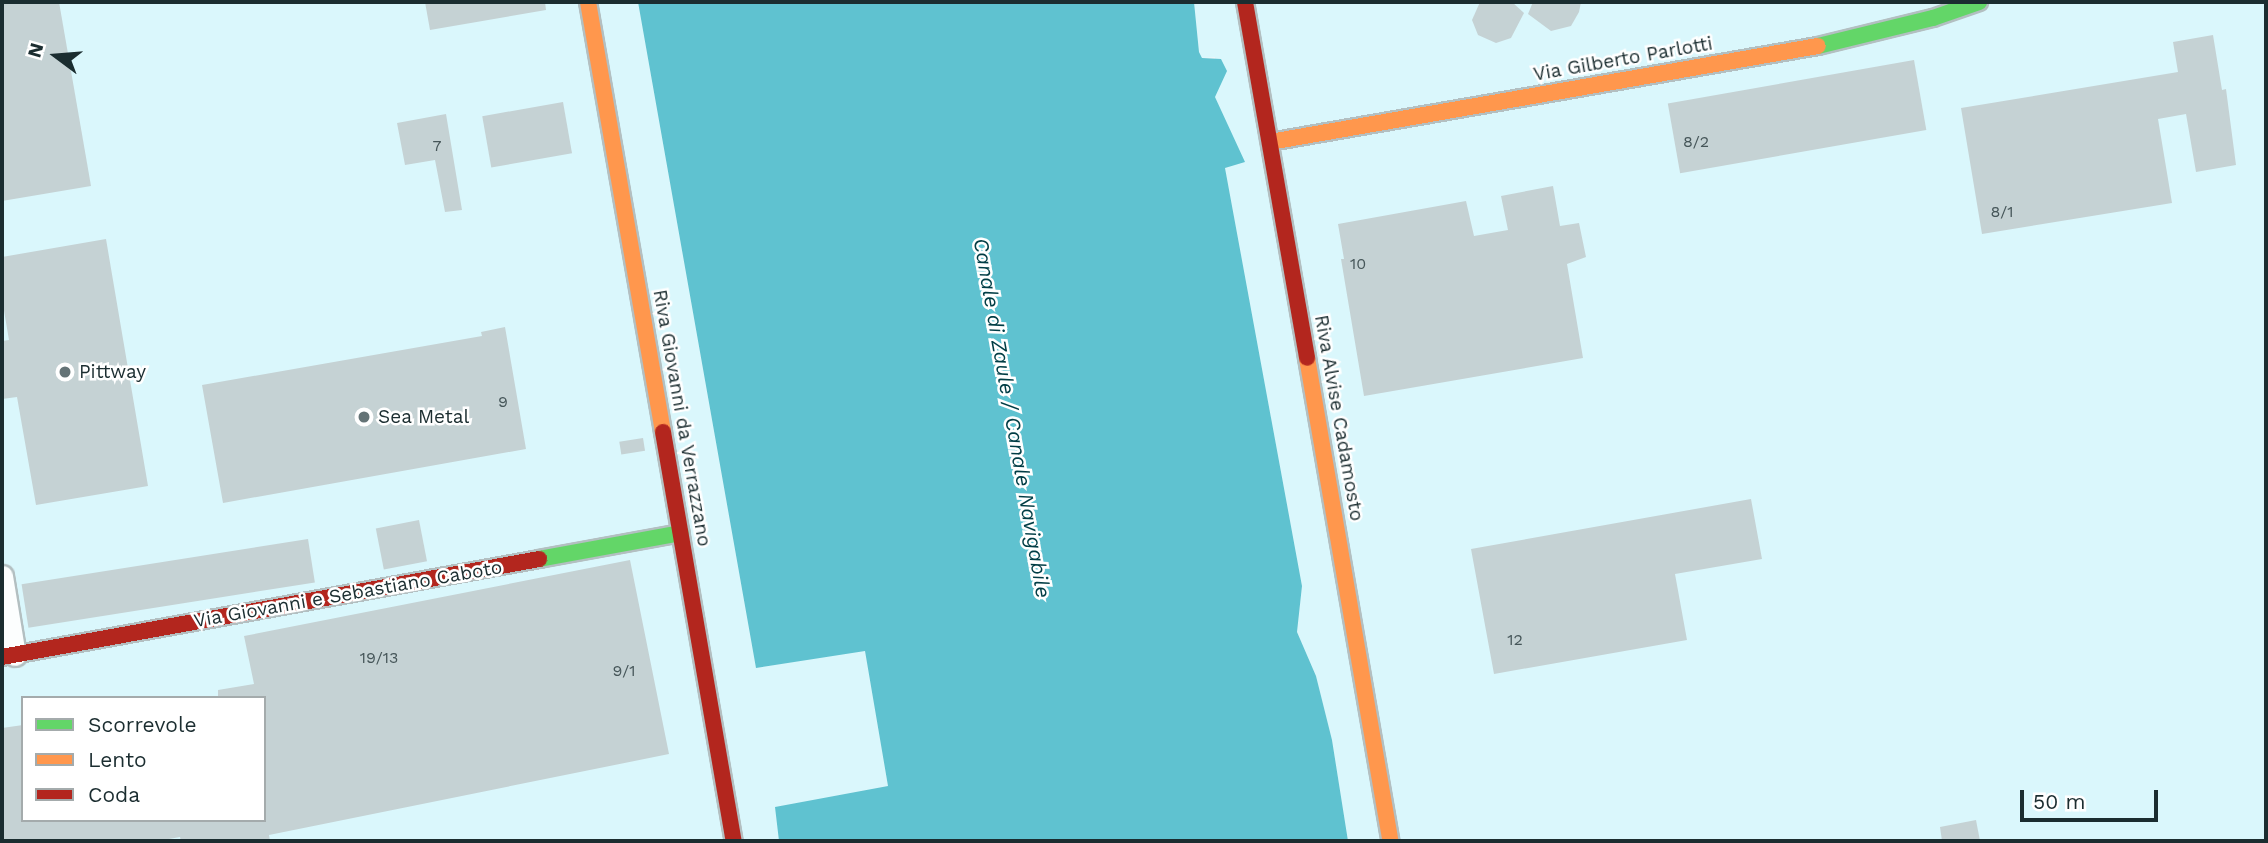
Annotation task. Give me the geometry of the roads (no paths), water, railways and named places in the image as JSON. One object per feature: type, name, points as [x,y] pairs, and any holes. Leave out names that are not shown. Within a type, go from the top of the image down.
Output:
[{"type":"street","name":"Riva Giovanni da Verrazzano","points":[[588,2],[734,841]]},
{"type":"street","name":"Riva Alvise Cadamosto","points":[[1244,2],[1390,841]]},
{"type":"street","name":"Via Gilberto Parlotti","points":[[1270,142],[1806,49],[1933,18],[1979,2]]},
{"type":"street","name":"Via Giovanni e Sebastiano Caboto","points":[[2,576],[9,656],[681,533]]},
{"type":"water","name":"Canale di Zaule / Canale Navigabile","points":[[638,2],[1194,2],[1199,52],[1202,58],[1221,59],[1227,71],[1215,97],[1245,162],[1225,168],[1302,586],[1297,632],[1316,676],[1332,740],[1348,841],[779,841],[775,807],[888,786],[865,651],[756,668]]},
{"type":"place","name":"Pittway","points":[[65,372]]},
{"type":"place","name":"Sea Metal","points":[[364,417]]}]
